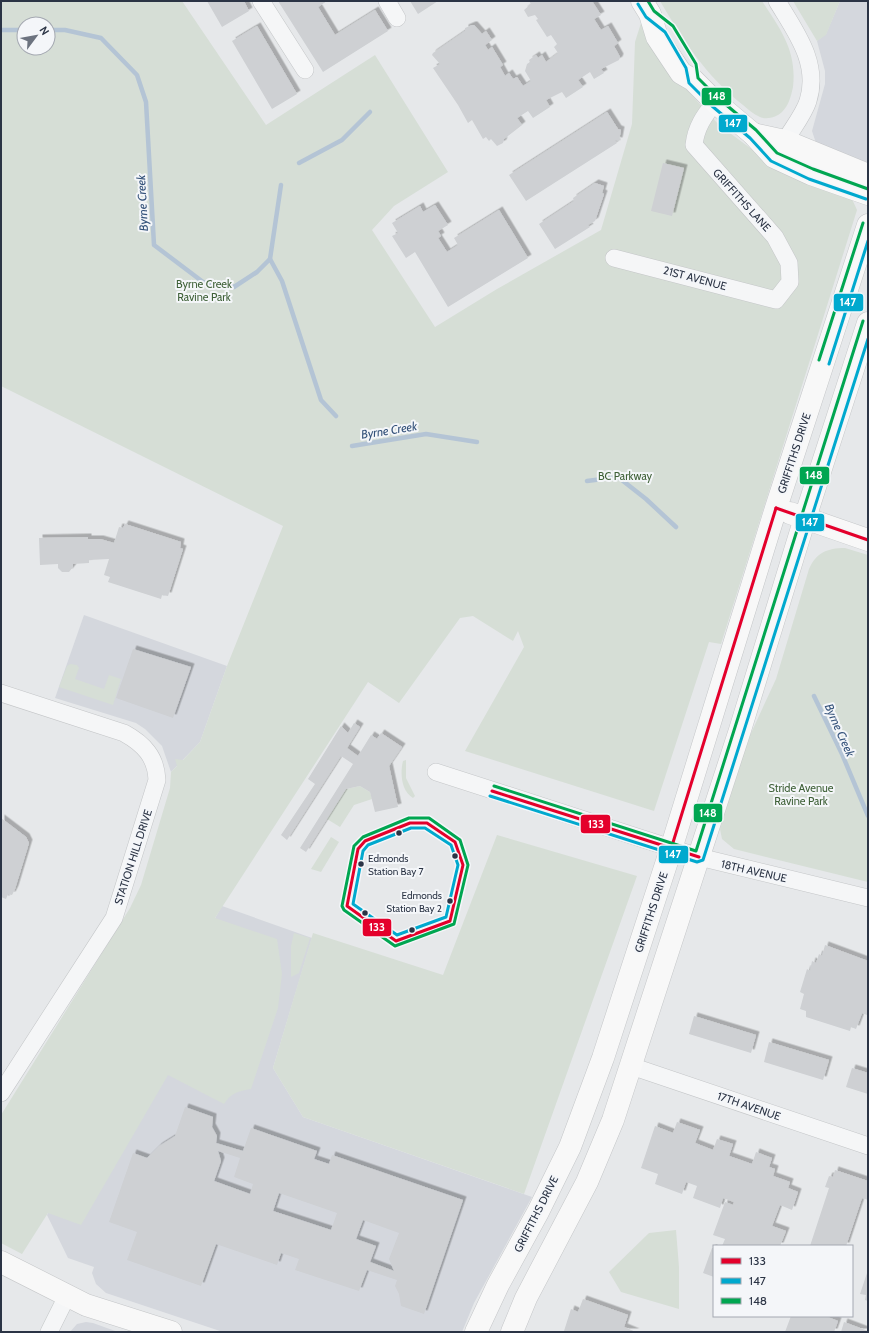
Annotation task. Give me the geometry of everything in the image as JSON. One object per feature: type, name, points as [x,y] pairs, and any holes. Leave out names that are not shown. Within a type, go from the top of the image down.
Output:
[{"type":"main road","points":[[646,8],[656,37],[681,73],[693,80],[715,102],[753,134],[774,157],[811,174],[868,194]]},
{"type":"main road","points":[[753,134],[785,141],[868,175]]},
{"type":"main road","name":"GRIFFITHS DRIVE","points":[[476,1332],[498,1285],[538,1212],[570,1147],[603,1058],[671,849],[776,508],[868,225]]},
{"type":"main road","points":[[512,1332],[526,1298],[587,1182],[613,1120],[740,730],[805,518],[868,323]]},
{"type":"main road","points":[[776,508],[841,532],[868,540]]},
{"type":"main road","points":[[14,1270],[86,1305],[171,1332]]},
{"type":"street","points":[[261,1],[305,70]]},
{"type":"street","points":[[387,1],[397,18]]},
{"type":"street","points":[[777,1],[802,42],[808,59],[810,75],[808,102],[785,141]]},
{"type":"street","name":"GRIFFITHS LANE","points":[[715,102],[702,118],[696,131],[694,145],[775,237],[789,263],[790,282],[776,300]]},
{"type":"street","name":"21ST AVENUE","points":[[614,258],[776,300]]},
{"type":"street","name":"STATION HILL DRIVE","points":[[1,693],[117,731],[133,738],[147,750],[152,758],[155,765],[157,780],[114,918],[1,1093]]},
{"type":"street","name":"18TH AVENUE","points":[[436,772],[671,849],[868,898]]},
{"type":"street","name":"17TH AVENUE","points":[[631,1066],[868,1146]]},
{"type":"street","points":[[49,1332],[67,1296]]},
{"type":"shaded area","points":[[840,1],[868,1],[868,163],[816,143],[812,131],[825,84],[825,71],[817,41],[826,34]]},
{"type":"shaded area","points":[[84,615],[227,666],[200,742],[171,772],[162,746],[145,729],[136,723],[55,698]]},
{"type":"shaded area","points":[[222,906],[312,938],[273,1068],[303,1117],[532,1197],[474,1303],[462,1332],[223,1332],[106,1293],[96,1284],[92,1273],[94,1267],[68,1258],[47,1215]]},
{"type":"shaded area","points":[[86,1322],[118,1332],[70,1332],[77,1324]]},
{"type":"green space","points":[[1,1],[182,1],[266,125],[375,55],[448,172],[394,206],[372,230],[435,327],[497,289],[601,230],[632,124],[635,42],[641,23],[676,78],[719,125],[761,156],[852,199],[857,210],[721,644],[709,642],[654,811],[465,751],[524,647],[518,631],[513,641],[473,616],[460,618],[399,703],[368,682],[215,918],[277,939],[282,974],[278,1008],[251,1089],[235,1093],[229,1097],[224,1104],[168,1075],[81,1225],[48,1213],[22,1254],[1,1243],[1,1115],[130,908],[141,885],[170,788],[171,772],[177,766],[175,759],[183,760],[200,742],[227,666],[283,526],[1,386]]},
{"type":"green space","points":[[660,1],[762,1],[781,31],[793,62],[793,87],[788,103],[782,112],[772,118],[760,117],[730,94],[696,57],[677,30]]},
{"type":"green space","points":[[793,1],[840,1],[826,35],[817,41]]},
{"type":"green space","name":"Stride Avenue Ravine Park","points":[[845,548],[868,555],[868,882],[734,849],[722,839],[720,829],[746,744],[776,679],[809,569],[815,559],[823,552]]},
{"type":"green space","points":[[70,664],[77,665],[79,668],[75,679],[104,689],[109,675],[121,679],[113,705],[59,687],[67,666]]},
{"type":"green space","points":[[406,760],[406,778],[415,796],[413,798],[406,791],[402,781],[402,766],[403,761]]},
{"type":"green space","points":[[360,786],[370,792],[372,799],[354,805],[340,827],[327,819],[346,789]]},
{"type":"green space","points":[[497,835],[637,876],[524,1194],[303,1117],[273,1068],[313,933],[443,975]]},
{"type":"green space","points":[[331,837],[339,842],[321,872],[311,869]]},
{"type":"green space","points":[[294,933],[310,938],[299,973],[291,977],[291,946]]},
{"type":"green space","points":[[676,1230],[679,1267],[679,1309],[621,1292],[609,1272],[649,1233]]},
{"type":"building","points":[[207,1],[244,1],[249,11],[222,27]]},
{"type":"building","points":[[278,1],[327,1],[318,7],[335,35],[375,10],[388,31],[323,72]]},
{"type":"building","points":[[410,1],[438,1],[418,14]]},
{"type":"building","points":[[529,1],[592,1],[601,15],[594,19],[601,30],[608,26],[618,43],[614,46],[620,57],[619,60],[601,69],[604,73],[594,79],[590,72],[578,80],[583,87],[566,98],[562,92],[546,100],[550,107],[533,118],[528,111],[517,118],[522,125],[504,139],[503,143],[497,146],[491,139],[489,141],[486,137],[483,139],[472,120],[468,123],[458,105],[433,68],[440,64],[432,55],[465,31],[465,28],[474,25],[482,34],[486,31],[492,40],[485,45],[488,50],[492,47],[503,65],[500,67],[505,76],[509,73],[513,79],[517,77],[523,86],[531,81],[525,71],[527,64],[530,62],[529,60],[536,55],[538,58],[542,55],[546,62],[558,53],[554,47],[557,44],[551,35],[547,37],[536,20],[538,19],[535,15],[528,17],[524,10],[531,4]]},
{"type":"building","points":[[257,26],[297,94],[272,109],[232,41]]},
{"type":"building","points":[[607,112],[618,129],[621,130],[619,141],[615,140],[617,143],[526,201],[509,175]]},
{"type":"building","points":[[663,163],[684,168],[672,216],[651,211]]},
{"type":"building","points":[[595,183],[604,186],[602,193],[604,194],[595,221],[588,225],[590,227],[555,249],[539,224],[574,201],[573,198]]},
{"type":"building","points":[[435,205],[448,225],[438,231],[441,236],[438,238],[447,252],[458,245],[454,238],[499,210],[528,258],[448,307],[415,252],[406,258],[392,236],[398,233],[392,223],[420,206],[423,212]]},
{"type":"building","points":[[125,524],[181,542],[180,548],[183,549],[168,596],[162,595],[161,599],[108,582],[110,577],[104,575],[109,559],[89,560],[89,563],[73,564],[73,567],[69,572],[62,572],[58,568],[58,564],[40,565],[39,538],[88,537],[88,539],[100,539],[114,543],[119,527],[123,528]]},
{"type":"building","points":[[133,649],[191,667],[173,718],[116,698]]},
{"type":"building","points":[[354,723],[360,727],[347,748],[358,756],[371,735],[377,739],[381,733],[402,747],[389,766],[398,807],[375,812],[370,792],[360,786],[346,789],[306,852],[300,848],[353,764],[341,756],[287,840],[281,835],[315,784],[308,779],[341,726],[348,733]]},
{"type":"building","points":[[1,818],[26,837],[29,843],[15,889],[12,895],[8,894],[6,899],[1,897]]},
{"type":"building","points":[[825,945],[868,961],[868,1013],[867,1015],[862,1013],[856,1029],[851,1027],[850,1031],[806,1017],[806,1011],[800,1009],[804,994],[800,992],[807,969],[810,971],[812,961],[816,963],[819,954],[822,956]]},
{"type":"building","points":[[694,1016],[756,1035],[751,1053],[689,1034]]},
{"type":"building","points":[[769,1042],[829,1060],[823,1080],[764,1062]]},
{"type":"building","points":[[852,1068],[868,1073],[868,1094],[846,1087]]},
{"type":"building","points":[[185,1107],[213,1117],[212,1127],[217,1136],[216,1143],[243,1151],[251,1128],[317,1151],[314,1159],[329,1164],[332,1155],[463,1200],[424,1314],[401,1306],[399,1294],[395,1286],[397,1280],[367,1270],[359,1291],[295,1270],[299,1259],[281,1253],[277,1265],[216,1244],[201,1286],[127,1260],[137,1232],[109,1222],[133,1153],[147,1158],[159,1146],[175,1136]],"holes":[[[218,1151],[240,1158],[234,1177],[253,1184],[250,1194],[214,1181],[221,1161]],[[279,1193],[337,1213],[331,1230],[273,1211]],[[363,1220],[399,1233],[389,1259],[394,1271],[370,1262],[376,1246],[356,1239]]]},
{"type":"building","points":[[677,1122],[700,1130],[695,1143],[713,1150],[717,1139],[733,1144],[729,1156],[752,1164],[756,1152],[772,1158],[769,1167],[775,1169],[773,1176],[790,1182],[788,1188],[798,1192],[792,1210],[780,1205],[772,1226],[786,1231],[780,1245],[722,1245],[725,1239],[713,1235],[725,1202],[733,1205],[734,1202],[723,1198],[720,1208],[693,1198],[697,1186],[686,1182],[682,1194],[655,1184],[658,1174],[641,1168],[655,1126],[673,1133]]},
{"type":"building","points":[[835,1170],[868,1181],[868,1200],[862,1198],[846,1245],[810,1245],[829,1188],[825,1187],[829,1176],[833,1177]]},
{"type":"building","points":[[712,1248],[713,1248],[713,1277],[703,1273]]},
{"type":"building","points":[[868,1270],[868,1301],[865,1300],[866,1295],[860,1294]]},
{"type":"building","points":[[583,1299],[628,1315],[624,1327],[636,1332],[564,1331],[571,1309],[578,1312]]},
{"type":"building","points":[[791,1317],[828,1317],[838,1321],[834,1332],[785,1332]]},
{"type":"building","points":[[844,1322],[868,1331],[868,1332],[841,1332]]},
{"type":"waterway","name":"Byrne Creek","points":[[1,30],[16,30]]},
{"type":"waterway","name":"Byrne Creek","points":[[56,30],[65,30],[101,38],[137,75],[146,102],[154,245],[203,282],[234,287],[257,272],[270,259],[282,281],[321,400],[336,416]]},
{"type":"waterway","points":[[299,163],[342,140],[370,112]]},
{"type":"waterway","points":[[270,259],[281,185]]},
{"type":"waterway","name":"Byrne Creek","points":[[352,446],[426,434],[477,442]]},
{"type":"waterway","name":"Byrne Creek","points":[[587,481],[618,477],[646,499],[676,527]]},
{"type":"waterway","name":"Byrne Creek","points":[[814,696],[842,754],[868,816]]},
{"type":"transit line","name":"148","points":[[648,1],[654,11],[673,26],[696,64],[698,78],[718,98],[756,130],[777,153],[813,169],[868,189]]},
{"type":"transit line","name":"147","points":[[638,4],[646,17],[665,32],[686,68],[689,83],[712,106],[750,138],[771,161],[809,179],[866,199]]},
{"type":"transit line","name":"148","points":[[819,360],[863,223]]},
{"type":"transit line","name":"147","points":[[829,364],[868,241]]},
{"type":"transit line","name":"148","points":[[494,786],[696,851],[863,321]]},
{"type":"transit line","name":"147","points":[[490,796],[697,862],[703,860],[868,339]]},
{"type":"transit line","name":"133","points":[[776,508],[868,540]]},
{"type":"transit line","name":"133","points":[[671,849],[776,508]]},
{"type":"transit line","name":"133","points":[[492,791],[699,857]]},
{"type":"transit line","name":"148","points":[[409,818],[429,818],[460,840],[468,865],[454,924],[395,946],[344,910],[342,906],[354,846],[363,837],[409,818]]},
{"type":"transit line","name":"133","points":[[410,823],[427,823],[455,842],[463,865],[450,921],[396,941],[347,906],[358,849],[365,841],[410,823]]},
{"type":"transit line","name":"147","points":[[411,828],[425,828],[451,845],[458,865],[446,917],[397,935],[353,904],[363,851],[368,845],[411,828]]},
{"type":"place","name":"Edmonds Station Bay 7","points":[[361,864]]},
{"type":"place","name":"Edmonds Station Bay 2","points":[[450,901]]},
{"type":"park label","name":"Byrne Creek Ravine Park","points":[[204,290]]},
{"type":"park label","name":"BC Parkway","points":[[625,476]]}]
